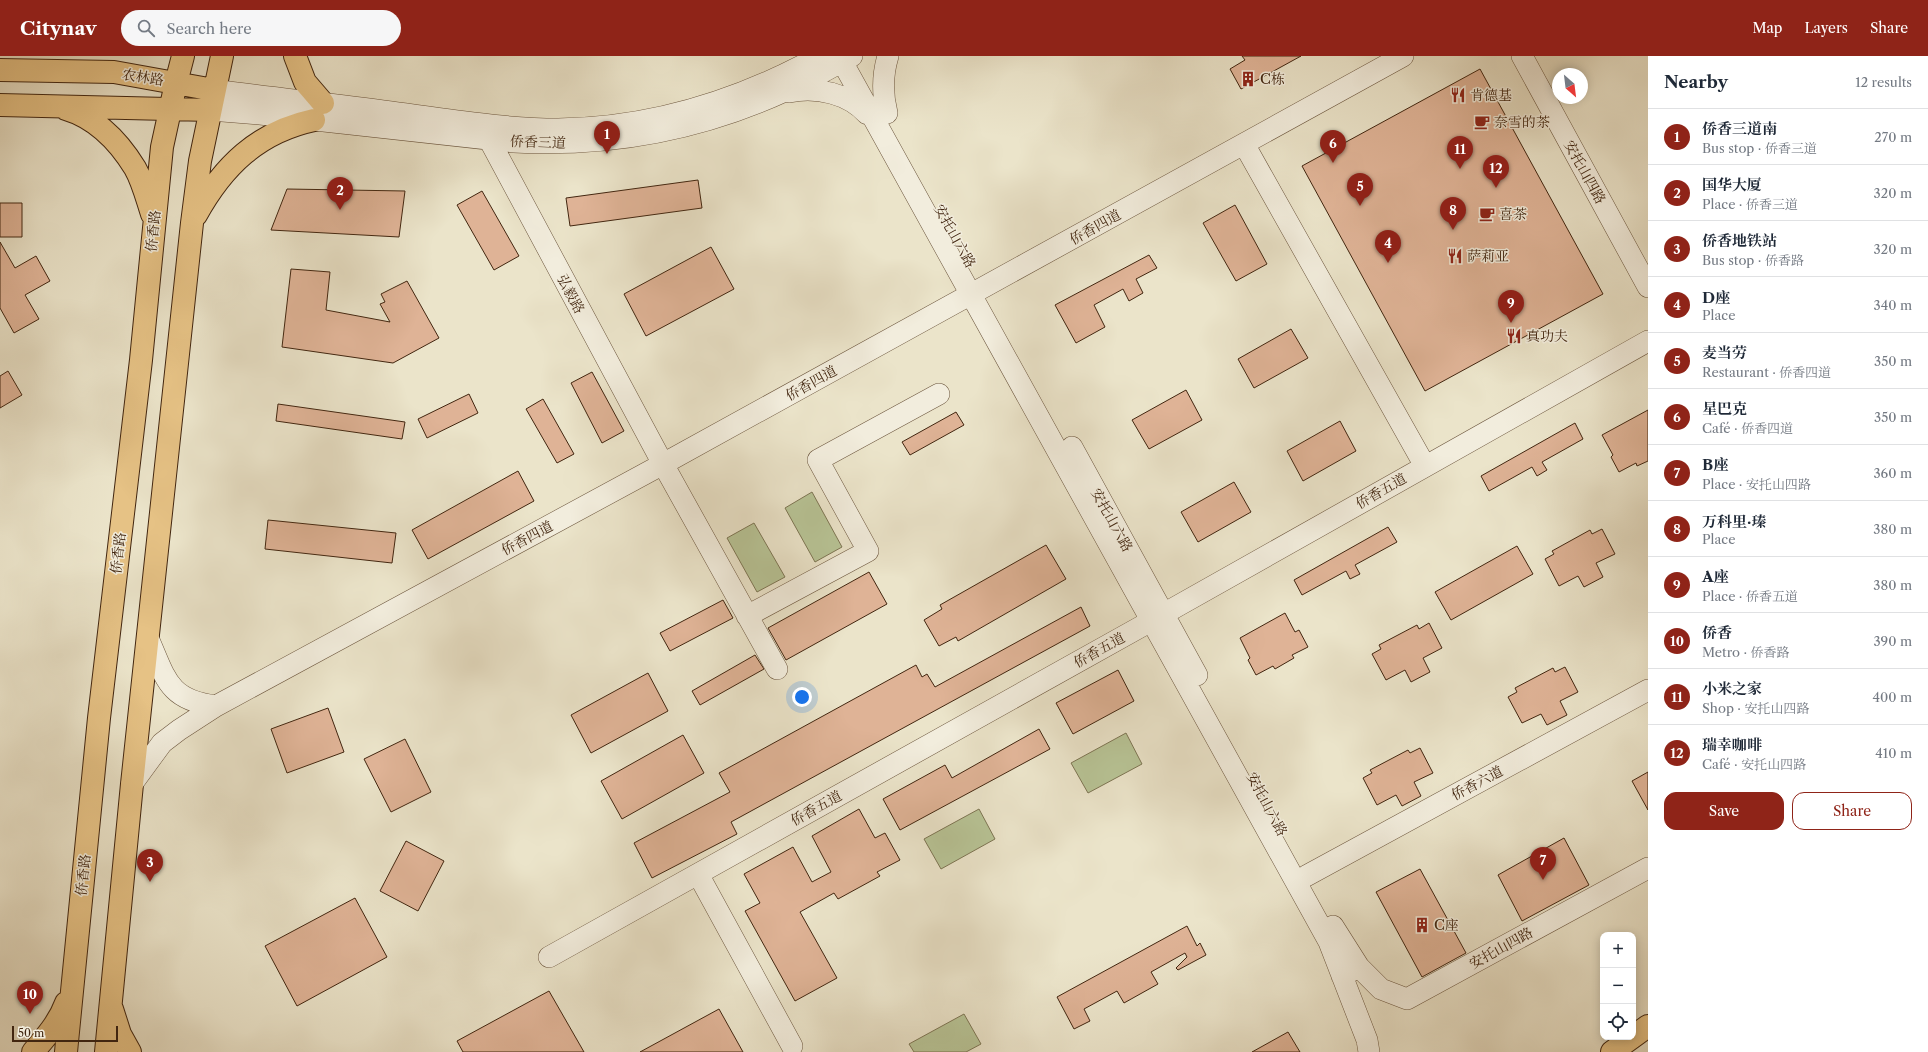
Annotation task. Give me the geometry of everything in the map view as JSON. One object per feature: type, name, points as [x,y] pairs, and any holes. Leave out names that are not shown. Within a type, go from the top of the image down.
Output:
[{"type":"main road","points":[[43,70],[82,63],[102,56]]},
{"type":"main road","name":"侨香路","points":[[66,1052],[99,718],[141,360],[162,147],[169,109],[183,56]]},
{"type":"main road","points":[[106,1052],[132,784],[192,223],[200,161],[222,56]]},
{"type":"main road","points":[[192,223],[216,183],[240,156],[278,132],[302,123],[319,112],[304,82],[295,56]]},
{"type":"main road","name":"农林路","points":[[0,70],[114,72],[176,83],[212,100]]},
{"type":"main road","name":"农林路","points":[[0,105],[169,109],[212,100]]},
{"type":"main road","points":[[54,106],[73,110],[82,115],[101,128],[120,146],[135,169],[154,223]]},
{"type":"main road","points":[[33,1052],[48,1035],[62,1014],[72,983]]},
{"type":"main road","points":[[110,999],[116,1022],[130,1052]]},
{"type":"main road","points":[[1612,1052],[1648,1026]]},
{"type":"street","points":[[744,92],[772,74],[789,56]]},
{"type":"street","name":"侨香三道","points":[[484,131],[557,129],[624,124],[697,108],[744,92],[785,74],[820,56]]},
{"type":"street","points":[[884,123],[882,82],[888,56]]},
{"type":"street","name":"侨香四道","points":[[132,784],[151,756],[162,743],[216,706],[663,464],[1403,56]]},
{"type":"street","name":"安托山四路","points":[[1522,56],[1648,287]]},
{"type":"street","name":"侨香三道","points":[[212,100],[484,131],[552,144],[607,141],[638,137],[698,124],[730,114],[774,96],[847,57]]},
{"type":"street","name":"安托山六路","points":[[847,57],[978,291],[1157,617],[1329,942],[1351,971]]},
{"type":"street","points":[[774,96],[794,91],[803,91],[822,92],[841,96],[857,104],[884,123]]},
{"type":"street","name":"弘毅路","points":[[484,131],[663,464],[777,669]]},
{"type":"street","points":[[1244,144],[1425,466]]},
{"type":"street","name":"侨香五道","points":[[549,957],[1648,341]]},
{"type":"street","points":[[747,616],[868,551],[818,460],[939,394]]},
{"type":"street","name":"安托山六路","points":[[1157,617],[1306,876],[1341,940],[1351,971],[1369,1052]]},
{"type":"street","points":[[148,638],[171,686],[180,695],[197,703],[216,706]]},
{"type":"street","name":"侨香六道","points":[[1306,876],[1648,690]]},
{"type":"street","name":"安托山四路","points":[[1351,971],[1381,989],[1407,1000],[1648,868]]},
{"type":"street","points":[[698,874],[792,1046]]},
{"type":"green space","points":[[812,492],[842,547],[815,562],[785,508]]},
{"type":"green space","points":[[754,523],[785,577],[757,592],[727,538]]},
{"type":"green space","points":[[1126,733],[1142,764],[1088,793],[1071,763]]},
{"type":"green space","points":[[979,809],[995,839],[941,869],[924,839]]},
{"type":"green space","points":[[964,1014],[981,1044],[966,1052],[914,1052],[909,1044]]},
{"type":"building","name":"C栋","points":[[1242,56],[1301,56],[1241,89],[1230,69],[1245,60]]},
{"type":"building","points":[[1480,69],[1603,294],[1425,391],[1302,166]]},
{"type":"building","points":[[698,180],[702,208],[570,226],[566,198]]},
{"type":"building","points":[[287,189],[405,191],[399,237],[271,230]]},
{"type":"building","points":[[482,191],[519,256],[494,270],[457,205]]},
{"type":"building","points":[[0,203],[22,203],[22,237],[0,237]]},
{"type":"building","points":[[1235,205],[1267,264],[1236,281],[1203,223]]},
{"type":"building","points":[[0,242],[15,268],[36,256],[50,281],[25,295],[39,319],[14,333],[0,308]]},
{"type":"building","points":[[711,247],[734,289],[646,336],[624,294]]},
{"type":"building","points":[[1149,255],[1157,268],[1136,279],[1143,293],[1129,301],[1123,289],[1094,305],[1105,327],[1076,343],[1055,305]]},
{"type":"building","points":[[291,269],[330,272],[326,310],[390,322],[380,304],[385,302],[381,294],[407,281],[439,338],[393,363],[282,347]]},
{"type":"building","points":[[1291,329],[1308,358],[1254,388],[1238,359]]},
{"type":"building","points":[[8,371],[22,395],[0,408],[0,376]]},
{"type":"building","points":[[592,372],[624,431],[602,443],[571,383]]},
{"type":"building","points":[[1186,390],[1202,420],[1149,449],[1132,420]]},
{"type":"building","points":[[469,394],[478,413],[427,438],[418,419]]},
{"type":"building","points":[[543,399],[574,454],[557,463],[526,409]]},
{"type":"building","points":[[278,404],[405,422],[402,439],[276,421]]},
{"type":"building","points":[[1648,410],[1648,461],[1637,466],[1636,463],[1619,472],[1611,457],[1613,455],[1602,435]]},
{"type":"building","points":[[956,412],[964,425],[910,455],[902,442]]},
{"type":"building","points":[[1340,421],[1356,451],[1303,481],[1287,451]]},
{"type":"building","points":[[1575,423],[1583,439],[1542,462],[1547,470],[1537,476],[1532,467],[1489,491],[1481,476]]},
{"type":"building","points":[[518,471],[534,501],[428,559],[412,530]]},
{"type":"building","points":[[1234,482],[1251,512],[1198,542],[1181,512]]},
{"type":"building","points":[[268,520],[396,533],[392,563],[265,549]]},
{"type":"building","points":[[1388,527],[1397,542],[1355,565],[1360,574],[1350,579],[1346,571],[1302,595],[1294,580]]},
{"type":"building","points":[[1602,529],[1615,554],[1596,563],[1603,577],[1584,587],[1578,576],[1559,586],[1545,559],[1554,554],[1552,551],[1590,530],[1592,534]]},
{"type":"building","points":[[1046,545],[1066,579],[958,641],[956,637],[939,646],[924,620],[942,609],[940,605]]},
{"type":"building","points":[[1517,546],[1533,574],[1451,620],[1435,592]]},
{"type":"building","points":[[869,572],[887,604],[786,660],[768,628]]},
{"type":"building","points":[[723,600],[733,618],[670,651],[660,633]]},
{"type":"building","points":[[1081,607],[1090,626],[731,822],[737,834],[652,878],[634,843],[730,792],[719,773],[916,665],[922,677],[927,674],[935,687]]},
{"type":"building","points":[[1285,613],[1295,632],[1299,630],[1308,647],[1292,655],[1294,658],[1275,669],[1273,666],[1256,675],[1248,660],[1250,658],[1240,638]]},
{"type":"building","points":[[1429,623],[1442,648],[1423,658],[1430,672],[1411,682],[1405,670],[1386,680],[1372,654],[1381,649],[1379,645],[1417,625],[1419,629]]},
{"type":"building","points":[[755,655],[764,669],[700,705],[692,691]]},
{"type":"building","points":[[1565,667],[1578,692],[1560,701],[1567,715],[1547,725],[1541,714],[1522,723],[1508,697],[1517,692],[1515,688],[1553,668],[1555,672]]},
{"type":"building","points":[[1118,670],[1134,701],[1073,734],[1056,703]]},
{"type":"building","points":[[648,673],[668,711],[591,753],[571,715]]},
{"type":"building","points":[[328,708],[344,752],[287,773],[271,729]]},
{"type":"building","points":[[1039,729],[1050,749],[900,830],[883,799],[945,765],[952,778]]},
{"type":"building","points":[[683,735],[704,773],[622,819],[601,781]]},
{"type":"building","points":[[405,739],[431,792],[391,812],[364,759]]},
{"type":"building","points":[[1420,748],[1433,773],[1414,782],[1421,796],[1402,806],[1396,795],[1377,805],[1363,778],[1372,773],[1370,770],[1408,750],[1410,753]]},
{"type":"building","points":[[1648,772],[1648,810],[1632,781]]},
{"type":"building","points":[[859,809],[875,838],[885,833],[900,860],[877,872],[880,876],[838,899],[834,893],[800,912],[837,978],[795,1001],[745,911],[760,903],[744,874],[793,847],[812,882],[831,872],[812,836]]},
{"type":"building","points":[[1564,838],[1589,885],[1522,921],[1498,875]]},
{"type":"building","points":[[406,841],[444,861],[418,911],[380,891]]},
{"type":"building","name":"C座","points":[[1420,869],[1466,953],[1422,977],[1376,892]]},
{"type":"building","points":[[355,898],[387,957],[297,1006],[265,946]]},
{"type":"building","points":[[1187,926],[1197,946],[1200,943],[1206,955],[1178,970],[1176,968],[1187,957],[1185,953],[1151,972],[1158,984],[1124,1003],[1117,991],[1084,1009],[1090,1021],[1074,1029],[1057,997]]},
{"type":"building","points":[[549,991],[584,1052],[463,1052],[457,1041]]},
{"type":"building","points":[[719,1009],[743,1052],[640,1052]]},
{"type":"building","points":[[1288,1032],[1300,1052],[1252,1052]]},
{"type":"place","name":"C栋","points":[[1248,79]]},
{"type":"place","name":"肯德基","points":[[1458,95]]},
{"type":"place","name":"奈雪的茶","points":[[1482,122]]},
{"type":"place","name":"侨香三道南","points":[[607,154]]},
{"type":"place","name":"星巴克","points":[[1333,163]]},
{"type":"place","name":"小米之家","points":[[1460,169]]},
{"type":"place","name":"瑞幸咖啡","points":[[1496,188]]},
{"type":"place","name":"麦当劳","points":[[1360,206]]},
{"type":"place","name":"国华大厦","points":[[340,210]]},
{"type":"place","name":"喜茶","points":[[1487,214]]},
{"type":"place","name":"万科里·瑧","points":[[1453,230]]},
{"type":"place","name":"萨莉亚","points":[[1455,256]]},
{"type":"place","name":"D座","points":[[1388,263]]},
{"type":"place","name":"A座","points":[[1511,323]]},
{"type":"place","name":"真功夫","points":[[1514,336]]},
{"type":"place","name":"B座","points":[[1543,880]]},
{"type":"place","name":"侨香地铁站","points":[[150,882]]},
{"type":"place","name":"C座","points":[[1422,925]]},
{"type":"place","name":"侨香","points":[[30,1014]]}]
